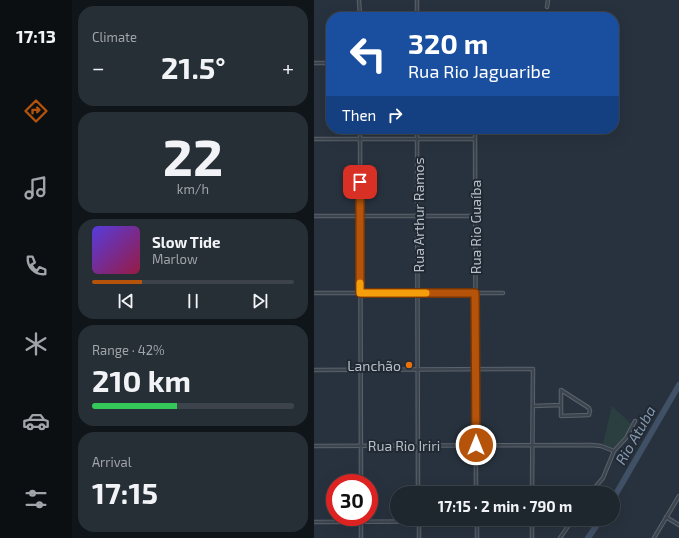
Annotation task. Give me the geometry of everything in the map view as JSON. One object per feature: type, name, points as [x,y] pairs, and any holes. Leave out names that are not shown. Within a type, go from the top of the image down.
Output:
[{"type":"street","points":[[360,0],[360,12]]},
{"type":"street","points":[[417,0],[417,12]]},
{"type":"street","points":[[547,7],[548,0]]},
{"type":"street","points":[[314,63],[326,63]]},
{"type":"street","points":[[360,134],[361,474]]},
{"type":"street","name":"Rua Arthur Ramos","points":[[417,134],[418,486]]},
{"type":"street","name":"Rua Rio Guaíba","points":[[474,134],[476,486]]},
{"type":"street","points":[[314,139],[475,139]]},
{"type":"street","points":[[314,216],[475,216]]},
{"type":"street","points":[[314,293],[503,293]]},
{"type":"street","points":[[314,370],[533,369],[532,486]]},
{"type":"street","points":[[561,390],[586,406],[590,413],[588,416],[561,416],[561,405],[561,390]]},
{"type":"street","points":[[533,406],[561,405]]},
{"type":"street","points":[[597,486],[604,478],[614,451],[626,438],[635,421]]},
{"type":"street","name":"Rua Rio Iriri","points":[[314,446],[596,445],[606,447],[614,451]]},
{"type":"street","points":[[654,538],[679,496]]},
{"type":"street","points":[[666,517],[679,525]]},
{"type":"street","points":[[378,521],[390,521]]},
{"type":"street","points":[[314,522],[326,522]]},
{"type":"street","points":[[361,526],[361,538]]},
{"type":"street","points":[[418,526],[419,538]]},
{"type":"street","points":[[477,526],[477,538]]},
{"type":"street","points":[[532,526],[532,538]]},
{"type":"street","points":[[560,538],[568,526]]},
{"type":"green space","points":[[612,406],[631,424],[626,434],[614,449],[603,444]]},
{"type":"waterway","name":"Rio Atuba","points":[[620,487],[679,385]]},
{"type":"waterway","name":"Rio Atuba","points":[[588,538],[596,526]]},
{"type":"slow traffic","points":[[360,283],[360,293],[426,293]]},
{"type":"place","name":"Lanchão","points":[[409,365]]},
{"type":"route","points":[[360,182],[360,293],[475,293],[476,445]]}]
